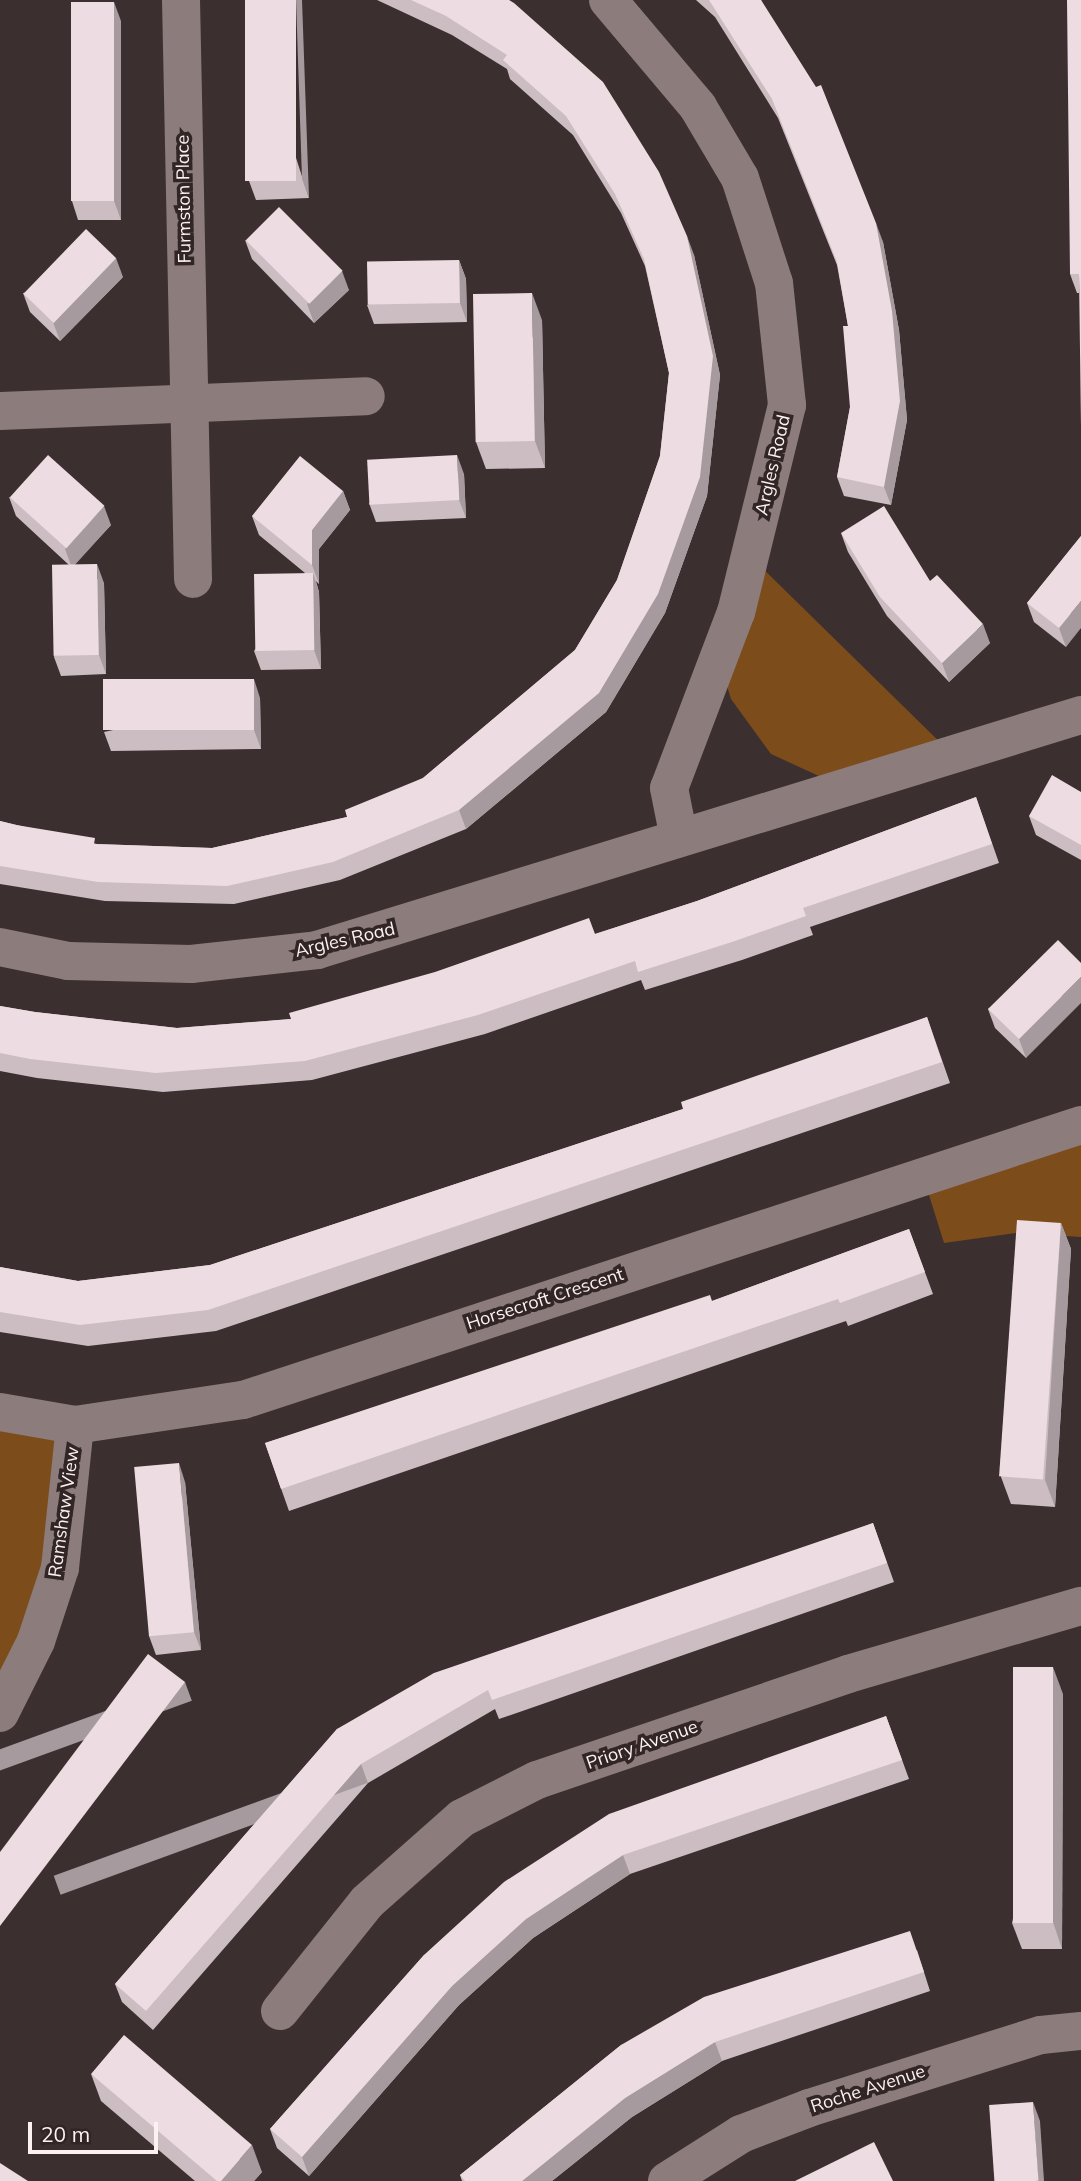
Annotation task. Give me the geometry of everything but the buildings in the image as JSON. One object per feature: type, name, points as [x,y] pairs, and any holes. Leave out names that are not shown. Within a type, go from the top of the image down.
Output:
[{"type":"street","name":"Furmston Place","points":[[181,0],[193,579]]},
{"type":"street","name":"Argles Road","points":[[608,0],[698,107],[740,178],[774,283],[787,405],[736,612],[669,788],[679,838]]},
{"type":"street","points":[[0,411],[188,399],[366,396]]},
{"type":"street","name":"Argles Road","points":[[0,947],[68,961],[191,964],[317,950],[1081,715]]},
{"type":"street","name":"Horsecroft Crescent","points":[[0,1412],[75,1425],[243,1400],[1081,1125]]},
{"type":"street","name":"Ramshaw View","points":[[0,1713],[36,1641],[60,1569],[75,1425]]},
{"type":"street","name":"Priory Avenue","points":[[280,2011],[367,1902],[462,1818],[563,1772],[848,1674],[1081,1606]]},
{"type":"street","name":"Roche Avenue","points":[[667,2181],[741,2134],[808,2108],[1041,2035],[1081,2031]]},
{"type":"shaded area","points":[[752,558],[953,755],[845,788],[771,754],[731,699],[718,657]]},
{"type":"shaded area","points":[[1081,1125],[1081,1237],[1016,1233],[944,1243],[923,1176]]},
{"type":"shaded area","points":[[0,1412],[75,1425],[60,1568],[0,1713]]}]
